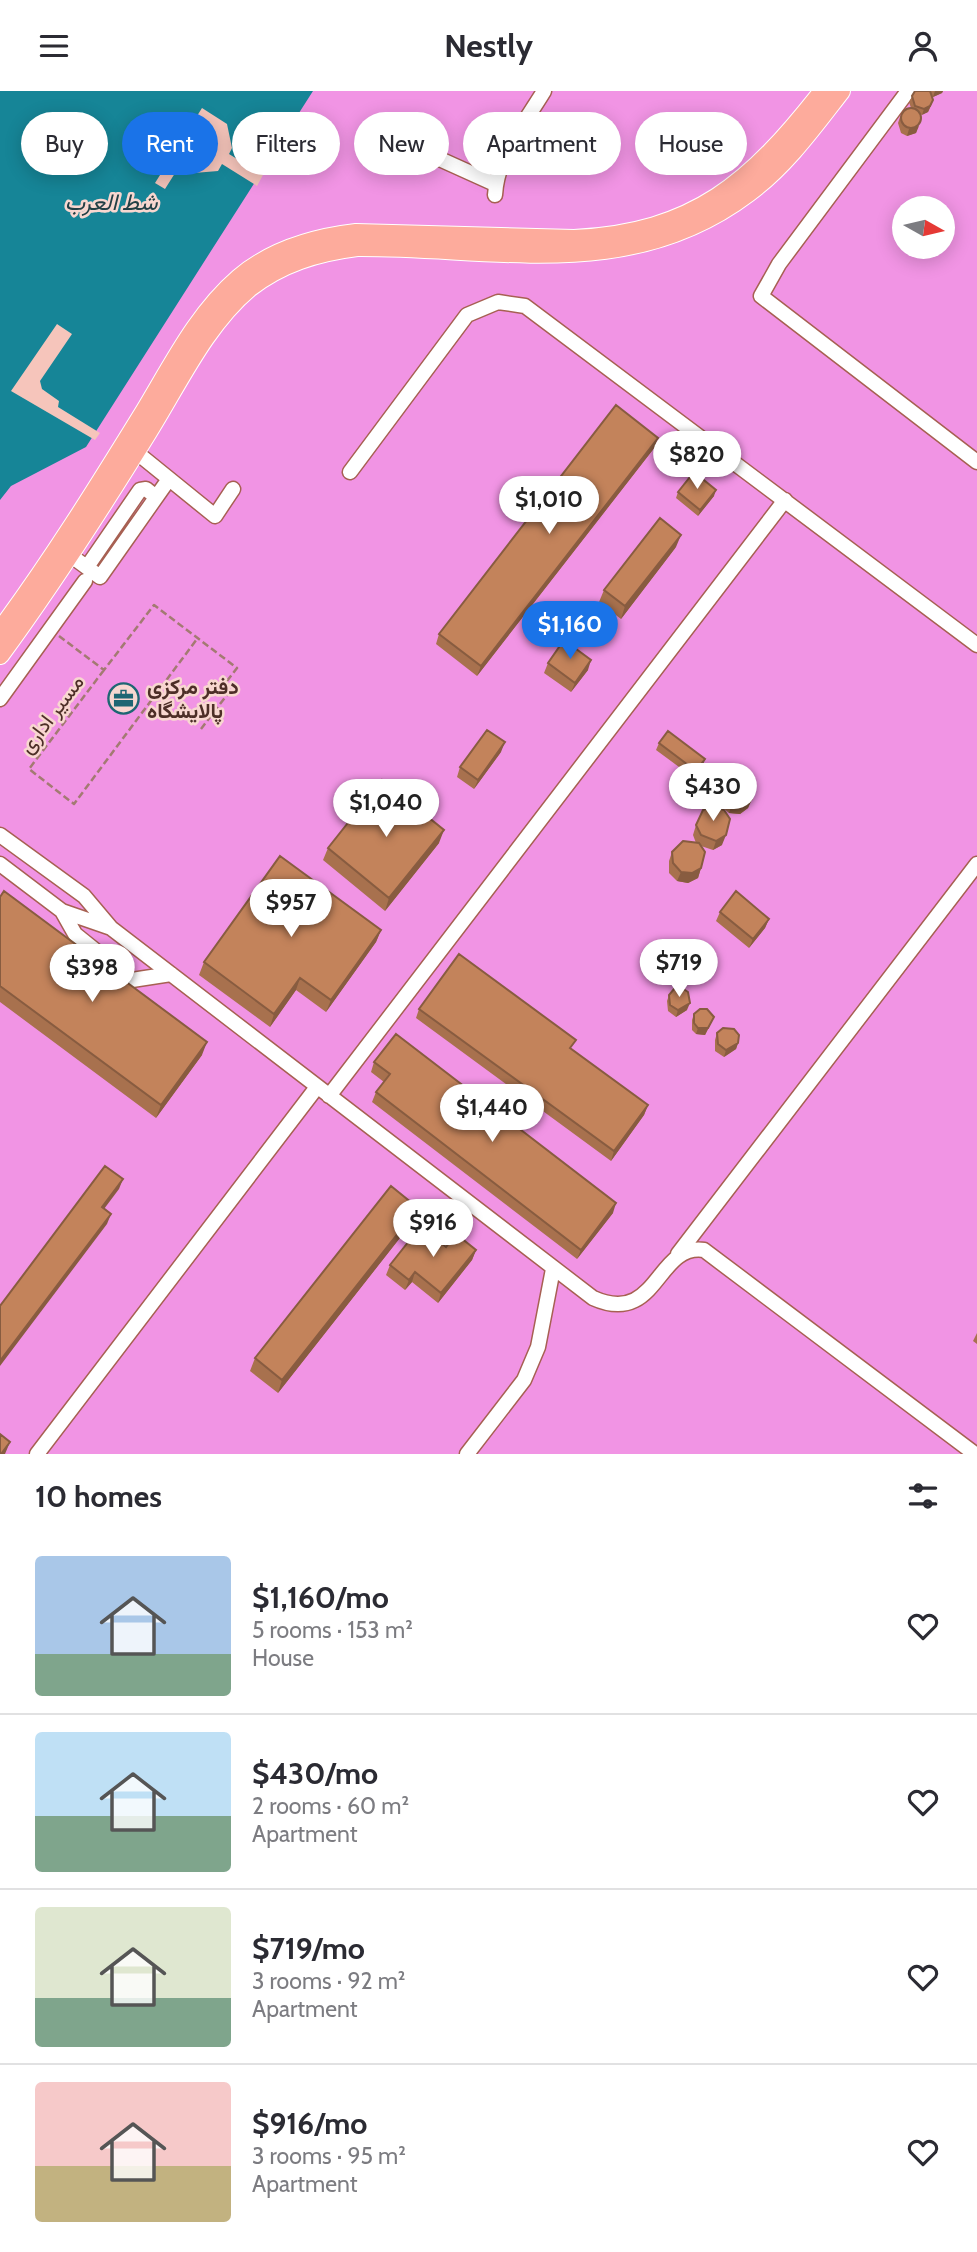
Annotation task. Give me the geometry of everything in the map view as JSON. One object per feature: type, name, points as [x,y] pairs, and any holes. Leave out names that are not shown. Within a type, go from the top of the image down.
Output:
[{"type":"main road","points":[[0,631],[88,502],[192,333],[216,301],[239,278],[263,261],[289,248],[323,237],[356,233],[574,239],[610,237],[646,229],[678,219],[741,181],[770,154],[823,91]]},
{"type":"main road","points":[[0,655],[70,555],[227,310],[270,274],[326,251],[357,247],[586,253],[611,251],[683,233],[750,192],[780,164],[841,91]]},
{"type":"street","points":[[449,166],[495,190],[496,174],[504,156],[544,91]]},
{"type":"street","points":[[908,91],[779,264],[761,296],[977,461]]},
{"type":"street","points":[[350,472],[467,315],[485,306],[505,303],[525,306],[977,645]]},
{"type":"street","points":[[136,452],[215,516],[233,489]]},
{"type":"street","points":[[70,555],[86,574],[100,577],[169,479]]},
{"type":"street","points":[[37,1454],[785,500]]},
{"type":"street","points":[[0,699],[86,574]]},
{"type":"street","points":[[0,835],[83,896],[111,927],[552,1269],[593,1298],[610,1306],[629,1304],[645,1296],[977,864]]},
{"type":"street","points":[[26,884],[41,863]]},
{"type":"street","points":[[0,864],[62,911],[111,927]]},
{"type":"street","points":[[62,911],[75,934],[132,980],[171,974]]},
{"type":"street","points":[[664,1272],[680,1256],[694,1248],[718,1258],[956,1449],[975,1454]]},
{"type":"street","points":[[467,1454],[524,1380],[538,1347],[552,1269]]},
{"type":"path","name":"مسیر اداری","points":[[197,639],[74,804],[29,769],[155,605],[237,668],[223,686],[230,691],[201,729]]},
{"type":"path","name":"مسیر اداری","points":[[50,630],[104,670]]},
{"type":"shaded area","points":[[0,91],[977,91],[977,1454],[0,1454]]},
{"type":"water","name":"شط العرب","points":[[0,91],[313,91],[300,112],[232,112],[232,175],[259,175],[86,447],[11,486],[0,500]]},
{"type":"pier","points":[[218,118],[227,124],[232,148],[229,154],[232,156],[232,170],[222,164],[218,171]]},
{"type":"pier","points":[[160,175],[174,175],[165,189],[155,183]]},
{"type":"pier","points":[[240,175],[263,175],[257,186]]},
{"type":"pier","points":[[57,324],[72,334],[40,381],[42,389],[59,401],[58,407],[100,433],[95,440],[11,391]]},
{"type":"building","points":[[915,91],[930,91],[933,100],[930,106],[924,109],[915,106],[912,96]]},
{"type":"building","points":[[907,108],[915,108],[921,118],[915,128],[907,128],[901,122],[901,114]]},
{"type":"building","points":[[616,405],[658,438],[481,666],[439,634]]},
{"type":"building","points":[[694,472],[716,490],[700,510],[678,492]]},
{"type":"building","points":[[660,518],[681,535],[625,606],[604,590]]},
{"type":"building","points":[[564,640],[591,660],[575,683],[548,663]]},
{"type":"building","points":[[487,730],[505,742],[478,780],[460,767]]},
{"type":"building","points":[[668,731],[705,759],[696,771],[659,743]]},
{"type":"building","points":[[743,773],[754,783],[752,799],[743,804],[732,804],[725,796],[723,786],[733,774]]},
{"type":"building","points":[[382,780],[444,830],[389,898],[328,848]]},
{"type":"building","points":[[713,806],[724,810],[730,819],[726,835],[716,841],[701,835],[696,825],[703,810]]},
{"type":"building","points":[[683,841],[699,843],[705,852],[701,868],[692,873],[681,872],[673,863],[672,852]]},
{"type":"building","points":[[280,856],[381,930],[331,1000],[300,978],[274,1014],[204,962]]},
{"type":"building","points":[[4,891],[207,1042],[161,1105],[0,986],[0,897]]},
{"type":"building","points":[[736,891],[769,919],[753,939],[720,912]]},
{"type":"building","points":[[459,954],[576,1040],[570,1048],[648,1105],[614,1151],[419,1009]]},
{"type":"building","points":[[682,988],[688,992],[690,1003],[678,1010],[670,1005],[669,995],[674,989]]},
{"type":"building","points":[[700,1009],[707,1009],[714,1017],[708,1028],[698,1028],[694,1023],[694,1014]]},
{"type":"building","points":[[723,1028],[734,1029],[739,1035],[738,1043],[726,1050],[718,1044],[717,1033]]},
{"type":"building","points":[[396,1034],[616,1203],[581,1250],[376,1092],[390,1074],[374,1062]]},
{"type":"building","points":[[105,1166],[123,1179],[102,1207],[111,1214],[0,1361],[0,1306]]},
{"type":"building","points":[[391,1186],[418,1208],[282,1380],[255,1358]]},
{"type":"building","points":[[421,1226],[446,1247],[456,1234],[476,1250],[441,1293],[415,1272],[409,1280],[390,1265]]},
{"type":"building","points":[[0,1434],[10,1442],[1,1454],[0,1454]]},
{"type":"place","name":"دفتر مرکزی پالایشگاه","points":[[124,698]]}]
